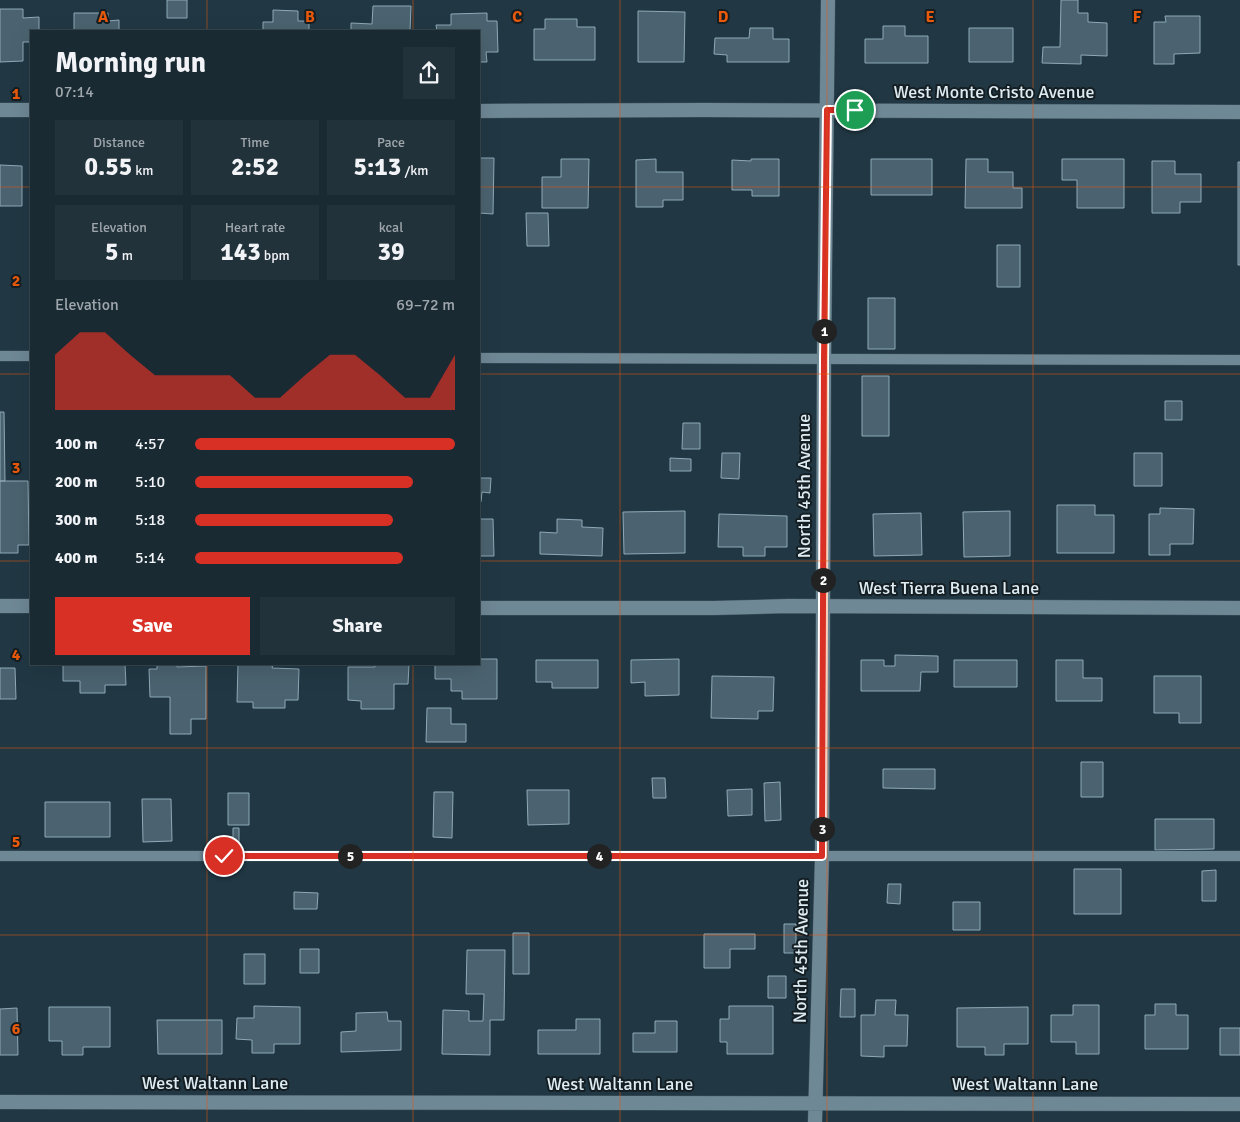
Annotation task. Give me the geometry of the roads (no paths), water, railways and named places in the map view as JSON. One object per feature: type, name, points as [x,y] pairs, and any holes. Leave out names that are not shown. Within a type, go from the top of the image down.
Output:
[{"type":"street","name":"North 45th Avenue","points":[[815,1122],[822,856],[828,0]]},
{"type":"street","points":[[0,110],[30,110]]},
{"type":"street","name":"West Monte Cristo Avenue","points":[[480,110],[1240,112]]},
{"type":"street","points":[[0,606],[30,606]]},
{"type":"street","name":"West Tierra Buena Lane","points":[[480,608],[823,606],[1240,608]]},
{"type":"street","name":"West Waltann Lane","points":[[0,1102],[1240,1104]]},
{"type":"lane","points":[[0,356],[30,356]]},
{"type":"lane","points":[[480,358],[1240,360]]},
{"type":"lane","points":[[0,856],[1240,856]]}]
